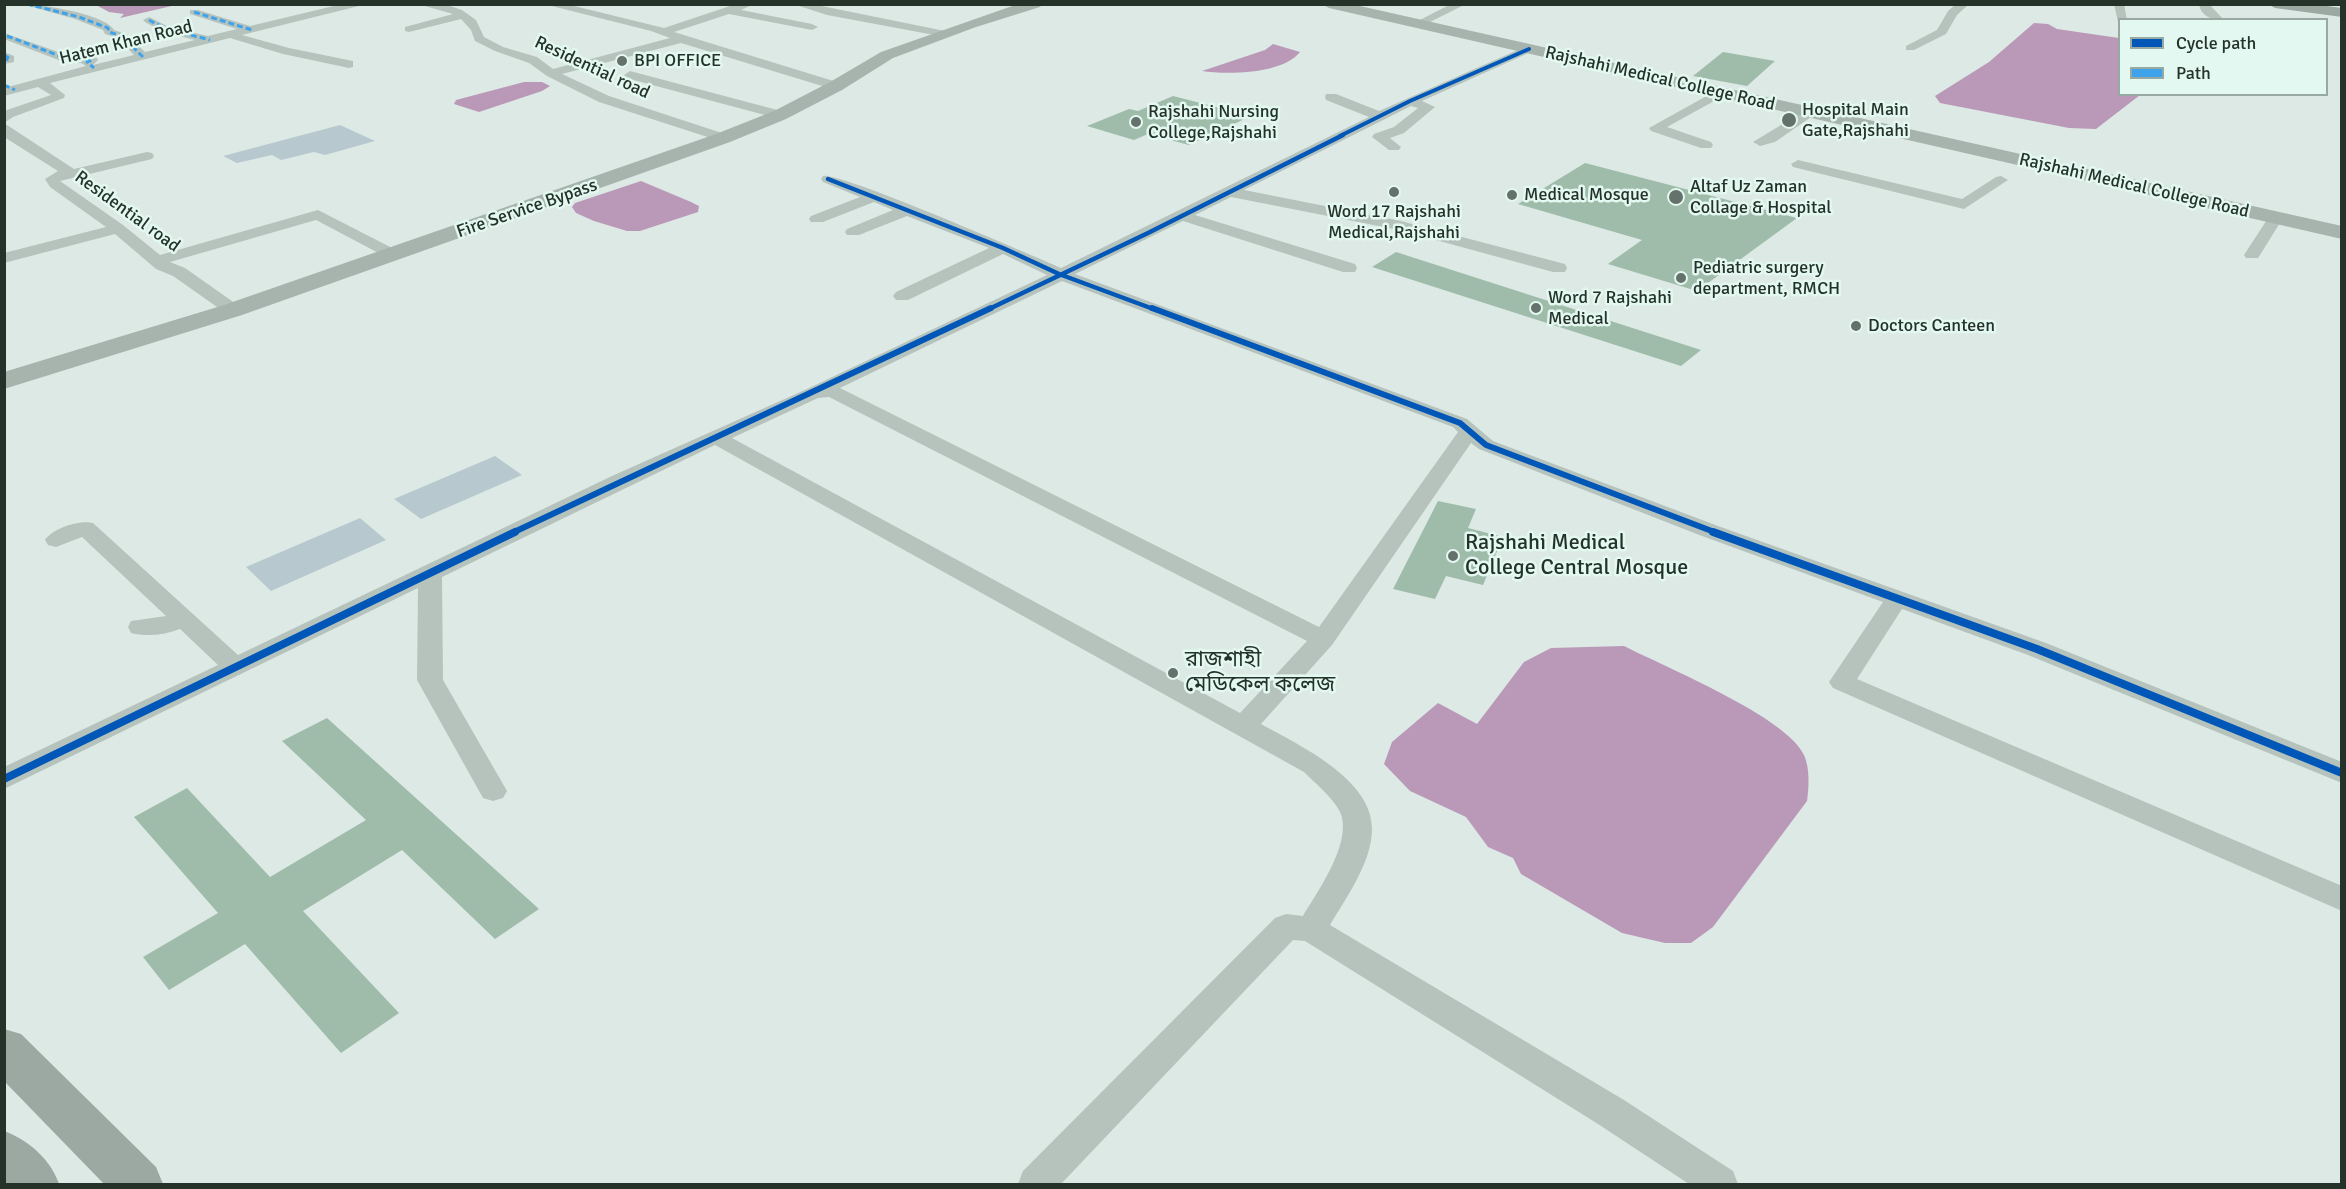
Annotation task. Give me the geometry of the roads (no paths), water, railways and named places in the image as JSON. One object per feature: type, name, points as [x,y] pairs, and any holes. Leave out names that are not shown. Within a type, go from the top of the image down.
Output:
[{"type":"highway","points":[[2276,4],[2334,9]]},
{"type":"highway","points":[[2304,4],[2334,9]]},
{"type":"highway","points":[[4,1049],[138,1185]]},
{"type":"highway","points":[[4,1154],[34,1185]]},
{"type":"main road","name":"Fire Service Bypass","points":[[4,381],[233,310],[723,138],[780,115],[836,86],[887,55],[1035,4]]},
{"type":"main road","name":"Rajshahi Medical College Road","points":[[1329,4],[2275,218],[2342,231]]},
{"type":"main road","name":"Rajshahi Medical College Road","points":[[1340,4],[2342,231]]},
{"type":"street","points":[[27,4],[67,13],[75,18],[108,28],[109,32],[122,36],[143,57]]},
{"type":"street","points":[[295,4],[320,12]]},
{"type":"street","name":"Hatem Khan Road","points":[[7,86],[40,83],[320,12],[362,4]]},
{"type":"street","points":[[423,4],[446,7],[463,15]]},
{"type":"street","points":[[549,4],[626,20],[665,31],[681,39],[750,58],[836,86]]},
{"type":"street","points":[[665,31],[749,4]]},
{"type":"street","points":[[798,4],[827,12],[953,31]]},
{"type":"street","points":[[1420,22],[1461,4]]},
{"type":"street","points":[[1910,48],[1942,32],[1952,13],[1964,4]]},
{"type":"street","points":[[2204,4],[2205,9],[2216,18]]},
{"type":"street","points":[[703,8],[812,27]]},
{"type":"street","points":[[335,9],[349,18]]},
{"type":"street","points":[[195,12],[252,30]]},
{"type":"street","points":[[901,14],[953,31]]},
{"type":"street","points":[[409,28],[463,15]]},
{"type":"street","name":"Residential road","points":[[463,15],[474,27],[479,39],[499,49],[533,60],[551,73],[604,99],[723,138]]},
{"type":"street","points":[[149,20],[167,30],[176,30],[210,40]]},
{"type":"street","points":[[232,35],[287,51],[349,64]]},
{"type":"street","points":[[7,36],[65,58],[92,60],[87,62],[94,68]]},
{"type":"street","points":[[551,73],[681,39]]},
{"type":"street","points":[[4,779],[430,573],[715,437],[814,393],[1182,216],[1410,101],[1529,49]]},
{"type":"street","points":[[4,55],[10,59],[4,60]]},
{"type":"street","points":[[630,75],[780,115]]},
{"type":"street","points":[[4,119],[8,114],[59,95],[40,83]]},
{"type":"street","points":[[1706,145],[1656,128],[1720,92]]},
{"type":"street","points":[[1331,97],[1379,116]]},
{"type":"street","points":[[1394,147],[1378,137],[1399,130],[1428,107],[1410,101]]},
{"type":"street","points":[[1760,142],[1770,139],[1809,112]]},
{"type":"street","name":"Residential road","points":[[4,127],[8,133],[69,172],[52,179],[55,184],[118,229],[157,261],[179,272],[233,310]]},
{"type":"street","points":[[52,179],[147,156]]},
{"type":"street","points":[[1798,164],[1964,204],[2001,180]]},
{"type":"street","points":[[828,179],[1003,248],[1059,274],[1460,423],[1486,445],[1710,531],[2037,649],[2342,773]]},
{"type":"street","points":[[1230,192],[1401,226],[1559,268]]},
{"type":"street","points":[[817,219],[874,197]]},
{"type":"street","points":[[854,232],[907,210]]},
{"type":"street","points":[[157,261],[318,215],[394,255]]},
{"type":"street","points":[[1182,216],[1349,268]]},
{"type":"street","points":[[2253,255],[2275,218]]},
{"type":"street","points":[[4,258],[118,229]]},
{"type":"street","points":[[902,296],[1003,248]]},
{"type":"street","points":[[814,393],[832,391],[1323,639]]},
{"type":"street","points":[[1243,726],[1323,639],[1469,431]]},
{"type":"street","points":[[715,437],[1314,765],[1350,804],[1358,822],[1354,851],[1311,928]]},
{"type":"street","points":[[56,540],[85,528],[236,667]]},
{"type":"street","points":[[430,573],[430,680],[493,791]]},
{"type":"street","points":[[1897,598],[1842,682],[2342,899]]},
{"type":"street","points":[[140,627],[164,627],[183,618]]},
{"type":"street","points":[[1036,1185],[1286,927],[1311,928],[1611,1112],[1720,1185]]},
{"type":"place","name":"BPI OFFICE","points":[[622,61]]},
{"type":"place","name":"Hospital Main Gate,Rajshahi","points":[[1789,120]]},
{"type":"place","name":"Rajshahi Nursing College,Rajshahi","points":[[1136,122]]},
{"type":"place","name":"Word 17 Rajshahi Medical,Rajshahi","points":[[1394,192]]},
{"type":"place","name":"Medical Mosque","points":[[1512,195]]},
{"type":"place","name":"Altaf Uz Zaman Collage & Hospital","points":[[1676,197]]},
{"type":"place","name":"Pediatric surgery department, RMCH","points":[[1681,278]]},
{"type":"place","name":"Word 7 Rajshahi Medical","points":[[1536,308]]},
{"type":"place","name":"Doctors Canteen","points":[[1856,326]]},
{"type":"place","name":"Rajshahi Medical College Central Mosque","points":[[1453,556]]},
{"type":"place","name":"রাজশাহী মেডিকেল কলেজ","points":[[1173,673]]}]
